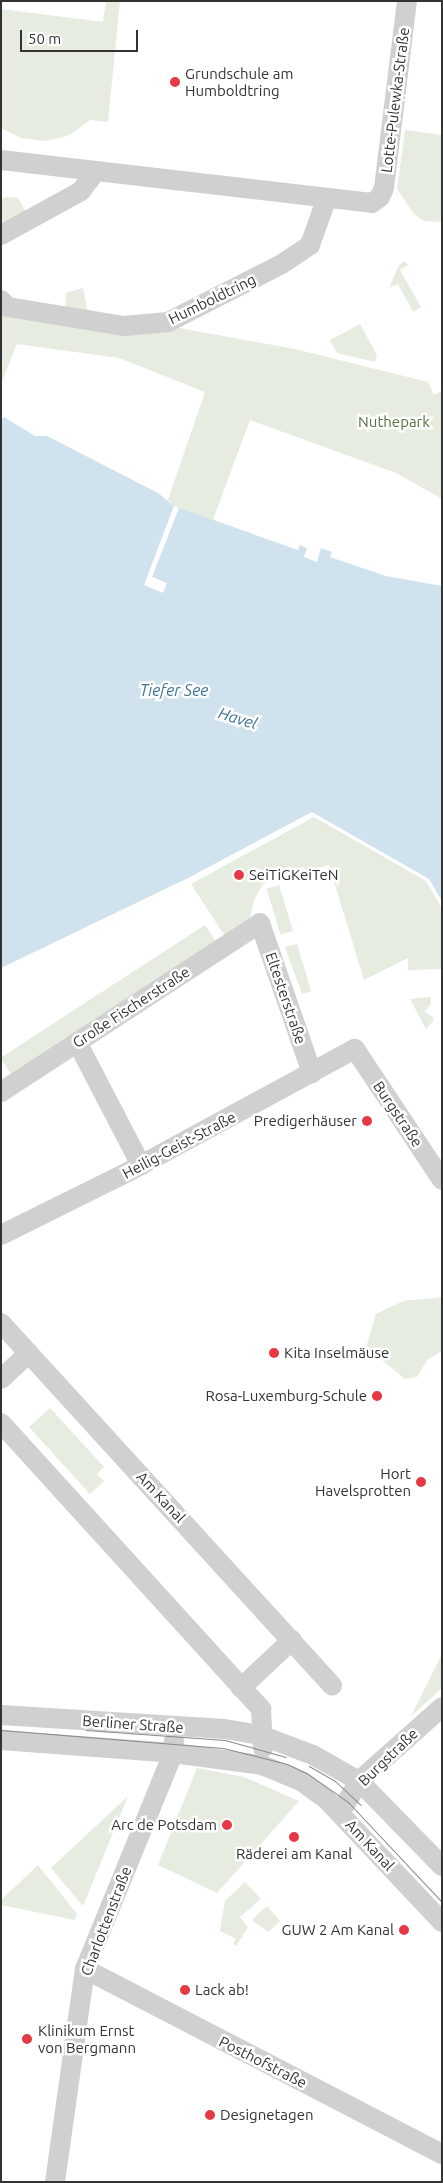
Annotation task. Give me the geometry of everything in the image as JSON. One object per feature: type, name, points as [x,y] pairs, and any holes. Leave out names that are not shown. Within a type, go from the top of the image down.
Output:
[{"type":"street","name":"Lotte-Pulewka-Straße","points":[[326,200],[366,205],[380,197],[407,1]]},
{"type":"street","points":[[1,160],[326,200]]},
{"type":"street","points":[[1,235],[82,191],[96,171]]},
{"type":"street","name":"Humboldtring","points":[[1,300],[8,308],[124,326],[168,322],[245,284],[310,245],[326,200]]},
{"type":"street","name":"Große Fischerstraße","points":[[1,1092],[260,923]]},
{"type":"street","name":"Eltesterstraße","points":[[260,923],[312,1073]]},
{"type":"street","points":[[77,1042],[142,1165]]},
{"type":"street","name":"Heilig-Geist-Straße","points":[[1,1235],[142,1165],[355,1049]]},
{"type":"street","name":"Burgstraße","points":[[355,1049],[442,1180]]},
{"type":"street","name":"Am Kanal","points":[[1,1324],[332,1685]]},
{"type":"street","points":[[1,1379],[29,1353]]},
{"type":"street","points":[[1,1423],[261,1709],[263,1736],[262,1765]]},
{"type":"street","points":[[241,1688],[292,1640]]},
{"type":"street","name":"Burgstraße","points":[[340,1813],[359,1781],[442,1707]]},
{"type":"street","name":"Berliner Straße","points":[[1,1715],[226,1729],[263,1736]]},
{"type":"street","name":"Charlottenstraße","points":[[55,2182],[84,1969],[173,1753],[176,1726]]},
{"type":"street","points":[[263,1736],[313,1755],[359,1781],[442,1866]]},
{"type":"street","name":"Berliner Straße","points":[[1,1740],[173,1753],[262,1765]]},
{"type":"street","name":"Am Kanal","points":[[262,1765],[301,1781],[340,1813],[442,1922]]},
{"type":"street","name":"Posthofstraße","points":[[84,1969],[442,2154]]},
{"type":"green space","points":[[106,1],[120,1],[108,122],[90,120],[70,135],[46,141],[21,138],[1,128],[1,9],[103,22]]},
{"type":"green space","points":[[405,130],[442,135],[442,222],[424,221],[414,214],[397,189]]},
{"type":"green space","points":[[6,197],[18,198],[27,214],[1,229],[1,200]]},
{"type":"green space","points":[[405,261],[408,265],[400,270],[421,307],[413,312],[398,284],[389,288],[399,265]]},
{"type":"green space","points":[[83,288],[88,314],[65,313],[66,293]]},
{"type":"green space","name":"Nuthepark","points":[[1,310],[163,325],[295,349],[428,382],[434,395],[442,391],[442,499],[396,473],[250,420],[213,520],[174,506],[168,500],[205,392],[119,358],[17,344],[1,384]]},
{"type":"green space","points":[[360,324],[377,355],[375,362],[337,353],[330,340]]},
{"type":"green space","points":[[314,817],[426,881],[442,909],[442,969],[408,970],[408,958],[364,980],[329,865],[263,884],[254,900],[250,919],[225,936],[191,884]]},
{"type":"green space","points":[[279,885],[293,931],[281,935],[267,889]]},
{"type":"green space","points":[[205,925],[216,942],[11,1075],[1,1057]]},
{"type":"green space","points":[[297,944],[311,991],[302,994],[285,947]]},
{"type":"green space","points":[[431,997],[431,1004],[424,1012],[433,1017],[433,1021],[426,1029],[410,999]]},
{"type":"green space","points":[[442,1297],[442,1351],[427,1360],[417,1377],[405,1379],[369,1349],[367,1344],[376,1314],[403,1301]]},
{"type":"green space","points":[[50,1408],[104,1467],[97,1474],[104,1481],[90,1494],[29,1427]]},
{"type":"green space","points":[[442,1654],[442,1688],[411,1716]]},
{"type":"green space","points":[[197,1768],[244,1777],[299,1801],[217,1893],[158,1865]]},
{"type":"green space","points":[[128,1796],[83,1906],[51,1868]]},
{"type":"green space","points":[[38,1865],[77,1914],[75,1920],[1,1905],[1,1900]]},
{"type":"green space","points":[[245,1882],[261,1899],[240,1917],[248,1927],[236,1946],[233,1944],[236,1939],[220,1931],[225,1901]]},
{"type":"green space","points":[[267,1906],[280,1921],[268,1932],[252,1920]]},
{"type":"water","name":"Tiefer See","points":[[4,417],[35,436],[47,436],[158,493],[174,506],[298,550],[300,545],[307,548],[304,557],[317,562],[321,548],[332,552],[330,557],[386,576],[442,586],[442,901],[429,879],[312,812],[188,878],[1,968],[1,420]]},
{"type":"pier","points":[[174,506],[179,508],[152,577],[167,583],[163,593],[144,585]]},
{"type":"tram line","points":[[1,1730],[223,1748],[287,1764],[308,1774],[348,1802],[442,1902]]},
{"type":"tram line","points":[[86,1730],[225,1740],[286,1757]]},
{"type":"tram line","points":[[309,1766],[335,1781],[361,1805]]},
{"type":"place","name":"Grundschule am Humboldtring","points":[[175,82]]},
{"type":"place","name":"SeiTiGKeiTeN","points":[[239,875]]},
{"type":"place","name":"Predigerhäuser","points":[[367,1121]]},
{"type":"place","name":"Kita Inselmäuse","points":[[274,1353]]},
{"type":"place","name":"Rosa-Luxemburg-Schule","points":[[377,1396]]},
{"type":"place","name":"Hort Havelsprotten","points":[[421,1482]]},
{"type":"place","name":"Arc de Potsdam","points":[[227,1825]]},
{"type":"place","name":"Räderei am Kanal","points":[[294,1837]]},
{"type":"place","name":"GUW 2 Am Kanal","points":[[404,1930]]},
{"type":"place","name":"Lack ab!","points":[[185,1990]]},
{"type":"place","name":"Klinikum Ernst von Bergmann","points":[[27,2039]]},
{"type":"place","name":"Designetagen","points":[[210,2115]]},
{"type":"water label","name":"Havel","points":[[238,718]]}]
